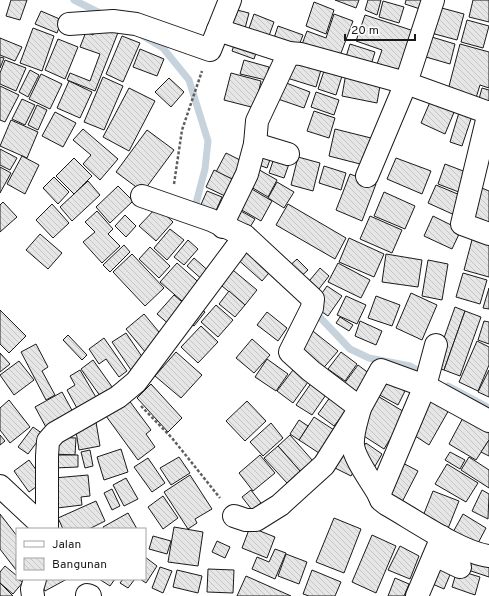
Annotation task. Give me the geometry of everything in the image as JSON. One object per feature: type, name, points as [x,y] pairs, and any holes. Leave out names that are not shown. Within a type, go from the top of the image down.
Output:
[{"type":"street","points":[[214,40],[230,0]]},
{"type":"street","points":[[367,176],[406,83],[433,0]]},
{"type":"street","points":[[69,24],[113,21],[136,24],[214,40],[301,54],[406,83],[489,112],[474,170],[474,181],[462,224],[489,234]]},
{"type":"street","points":[[223,227],[226,217],[247,174],[255,144],[257,121],[289,53]]},
{"type":"street","points":[[255,144],[288,154]]},
{"type":"street","points":[[142,196],[211,220],[223,227],[245,236],[313,299],[312,308],[290,352],[311,371],[360,408]]},
{"type":"street","points":[[46,528],[48,441],[55,433],[127,391],[136,382],[245,236]]},
{"type":"street","points":[[379,495],[424,386],[436,346]]},
{"type":"street","points":[[234,516],[246,520],[256,520],[280,505],[324,465],[360,408],[381,370],[424,386],[489,421]]},
{"type":"street","points":[[360,408],[355,428],[353,446],[362,466],[381,500],[438,546],[460,567]]},
{"type":"street","points":[[0,486],[45,528]]},
{"type":"street","points":[[438,546],[489,556]]},
{"type":"street","points":[[417,596],[438,546]]},
{"type":"street","points":[[33,596],[32,589],[35,580]]},
{"type":"path","points":[[170,207],[182,130],[214,40]]},
{"type":"path","points":[[127,391],[172,438],[234,516]]},
{"type":"building","points":[[11,0],[27,0],[20,20],[6,16]]},
{"type":"building","points":[[335,0],[359,0],[356,8]]},
{"type":"building","points":[[368,0],[381,0],[377,15],[365,10]]},
{"type":"building","points":[[406,0],[423,0],[420,9],[405,4]]},
{"type":"building","points":[[473,0],[489,0],[489,22],[469,17]]},
{"type":"building","points":[[383,1],[404,7],[399,23],[379,17]]},
{"type":"building","points":[[314,2],[334,10],[326,34],[306,26]]},
{"type":"building","points":[[438,7],[464,14],[457,40],[431,33]]},
{"type":"building","points":[[233,9],[249,13],[243,36],[227,32]]},
{"type":"building","points":[[41,11],[62,20],[57,33],[35,24]]},
{"type":"building","points":[[254,14],[274,22],[266,44],[246,37]]},
{"type":"building","points":[[334,14],[353,21],[338,61],[301,47],[307,31],[326,38]]},
{"type":"building","points":[[365,15],[414,31],[399,75],[376,67],[382,50],[356,41]]},
{"type":"building","points":[[467,20],[489,26],[483,48],[461,42]]},
{"type":"building","points":[[98,22],[119,30],[95,91],[67,80],[70,73],[90,81],[100,54],[80,47],[86,32],[93,35]]},
{"type":"building","points":[[278,26],[303,35],[296,53],[272,44]]},
{"type":"building","points":[[33,28],[54,36],[42,71],[20,63]]},
{"type":"building","points":[[425,35],[455,44],[450,64],[419,55]]},
{"type":"building","points":[[122,36],[140,43],[123,82],[106,74]]},
{"type":"building","points":[[237,37],[259,45],[254,59],[232,51]]},
{"type":"building","points":[[0,38],[22,47],[15,61],[0,55]]},
{"type":"building","points":[[58,39],[78,47],[65,79],[45,70]]},
{"type":"building","points":[[350,44],[375,52],[370,68],[345,60]]},
{"type":"building","points":[[460,44],[489,52],[489,88],[480,85],[476,98],[448,90]]},
{"type":"building","points":[[140,49],[164,59],[157,76],[133,67]]},
{"type":"building","points":[[294,55],[323,63],[316,87],[287,78]]},
{"type":"building","points":[[0,57],[4,58],[0,68]]},
{"type":"building","points":[[5,60],[26,68],[16,91],[0,84],[0,73]]},
{"type":"building","points":[[244,60],[269,67],[266,80],[240,74]]},
{"type":"building","points":[[325,68],[343,73],[336,95],[318,89]]},
{"type":"building","points":[[30,70],[39,75],[28,97],[19,92]]},
{"type":"building","points":[[231,73],[261,81],[255,108],[224,100]]},
{"type":"building","points":[[346,73],[381,80],[377,103],[342,96]]},
{"type":"building","points":[[41,74],[62,84],[50,109],[29,99]]},
{"type":"building","points":[[103,77],[123,86],[104,130],[84,122]]},
{"type":"building","points":[[169,78],[184,92],[171,107],[155,92]]},
{"type":"building","points":[[69,81],[92,92],[80,118],[57,108]]},
{"type":"building","points":[[281,81],[310,92],[304,108],[275,98]]},
{"type":"building","points":[[0,86],[19,95],[5,122],[0,120]]},
{"type":"building","points":[[129,88],[155,101],[129,151],[103,137]]},
{"type":"building","points":[[482,88],[489,90],[489,106],[477,106]]},
{"type":"building","points":[[316,92],[339,100],[334,115],[311,107]]},
{"type":"building","points":[[433,95],[457,105],[445,134],[421,123]]},
{"type":"building","points":[[22,99],[35,105],[25,125],[12,119]]},
{"type":"building","points":[[37,105],[47,110],[38,130],[28,125]]},
{"type":"building","points":[[461,106],[474,110],[462,146],[450,142]]},
{"type":"building","points":[[314,111],[335,118],[329,138],[307,131]]},
{"type":"building","points":[[55,112],[76,123],[63,147],[42,136]]},
{"type":"building","points":[[11,120],[38,132],[27,158],[0,146]]},
{"type":"building","points":[[83,129],[118,159],[100,180],[83,164],[91,155],[73,140]]},
{"type":"building","points":[[335,129],[371,138],[364,165],[329,156]]},
{"type":"building","points":[[147,130],[174,150],[143,192],[116,172]]},
{"type":"building","points":[[0,149],[17,158],[10,170],[0,165]]},
{"type":"building","points":[[226,153],[242,161],[232,179],[216,172]]},
{"type":"building","points":[[272,154],[267,168],[251,162]]},
{"type":"building","points":[[275,155],[290,161],[284,178],[269,173]]},
{"type":"building","points":[[22,156],[39,165],[25,194],[7,184]]},
{"type":"building","points":[[298,157],[320,163],[313,191],[291,185]]},
{"type":"building","points":[[74,158],[92,176],[74,194],[56,176]]},
{"type":"building","points":[[396,158],[431,171],[422,194],[387,179]]},
{"type":"building","points":[[445,164],[471,174],[464,194],[438,184]]},
{"type":"building","points":[[324,166],[346,173],[341,190],[319,183]]},
{"type":"building","points":[[0,167],[11,173],[0,193]]},
{"type":"building","points":[[256,168],[277,180],[268,197],[246,184]]},
{"type":"building","points":[[214,170],[232,179],[225,196],[206,187]]},
{"type":"building","points":[[350,174],[376,184],[362,221],[336,210]]},
{"type":"building","points":[[54,177],[69,192],[58,204],[43,188]]},
{"type":"building","points":[[88,181],[100,195],[72,221],[60,207]]},
{"type":"building","points":[[277,182],[294,192],[284,208],[268,198]]},
{"type":"building","points":[[245,185],[272,201],[261,221],[233,205]]},
{"type":"building","points":[[436,185],[467,198],[459,217],[428,203]]},
{"type":"building","points":[[118,186],[133,201],[110,223],[96,207]]},
{"type":"building","points":[[477,186],[489,191],[489,228],[465,219]]},
{"type":"building","points":[[207,191],[222,197],[214,215],[199,209]]},
{"type":"building","points":[[384,192],[415,206],[405,229],[374,216]]},
{"type":"building","points":[[3,202],[17,217],[0,232],[0,205]]},
{"type":"building","points":[[52,204],[69,223],[53,238],[36,220]]},
{"type":"building","points":[[288,204],[346,238],[335,259],[276,225]]},
{"type":"building","points":[[157,207],[173,222],[156,241],[139,226]]},
{"type":"building","points":[[234,207],[255,219],[247,232],[227,220]]},
{"type":"building","points":[[97,211],[113,229],[108,234],[120,246],[102,263],[83,242],[95,232],[85,222]]},
{"type":"building","points":[[125,215],[136,226],[126,237],[115,226]]},
{"type":"building","points":[[370,216],[402,230],[392,253],[360,239]]},
{"type":"building","points":[[433,216],[461,230],[452,249],[424,236]]},
{"type":"building","points":[[170,229],[184,240],[167,260],[154,248]]},
{"type":"building","points":[[40,234],[62,253],[48,269],[26,250]]},
{"type":"building","points":[[473,236],[489,240],[489,277],[464,270]]},
{"type":"building","points":[[349,238],[384,254],[374,277],[339,262]]},
{"type":"building","points":[[188,240],[198,249],[184,265],[174,257]]},
{"type":"building","points":[[249,242],[275,266],[262,281],[235,257]]},
{"type":"building","points":[[124,245],[130,252],[110,272],[103,265]]},
{"type":"building","points":[[150,247],[170,266],[159,278],[139,259]]},
{"type":"building","points":[[132,254],[164,288],[145,306],[113,272]]},
{"type":"building","points":[[386,254],[422,260],[418,287],[382,282]]},
{"type":"building","points":[[194,258],[212,274],[205,282],[187,266]]},
{"type":"building","points":[[297,259],[308,270],[297,280],[286,269]]},
{"type":"building","points":[[428,260],[448,264],[442,300],[422,296]]},
{"type":"building","points":[[177,263],[205,288],[189,307],[160,282]]},
{"type":"building","points":[[338,263],[370,280],[361,298],[328,282]]},
{"type":"building","points":[[228,266],[257,290],[245,305],[216,281]]},
{"type":"building","points":[[320,268],[329,276],[315,294],[305,286]]},
{"type":"building","points":[[463,273],[487,280],[480,304],[456,297]]},
{"type":"building","points":[[327,286],[342,296],[328,316],[313,306]]},
{"type":"building","points":[[489,288],[489,309],[483,308]]},
{"type":"building","points":[[229,291],[245,305],[235,317],[219,304]]},
{"type":"building","points":[[411,293],[437,305],[422,340],[396,328]]},
{"type":"building","points":[[174,295],[188,307],[171,326],[157,314]]},
{"type":"building","points":[[346,296],[366,305],[357,324],[337,315]]},
{"type":"building","points":[[376,296],[400,305],[392,326],[368,318]]},
{"type":"building","points":[[216,305],[233,320],[218,337],[201,322]]},
{"type":"building","points":[[198,307],[205,312],[194,326],[186,320]]},
{"type":"building","points":[[455,307],[465,311],[444,370],[434,366]]},
{"type":"building","points":[[0,310],[26,336],[9,353],[0,344]]},
{"type":"building","points":[[465,311],[481,317],[460,376],[444,370]]},
{"type":"building","points":[[267,312],[287,328],[278,341],[257,325]]},
{"type":"building","points":[[144,314],[164,338],[146,353],[126,329]]},
{"type":"building","points":[[340,317],[353,325],[349,331],[336,323]]},
{"type":"building","points":[[360,321],[382,331],[376,345],[355,336]]},
{"type":"building","points":[[484,321],[489,322],[489,344],[478,340]]},
{"type":"building","points":[[201,326],[218,342],[198,363],[181,347]]},
{"type":"building","points":[[309,328],[338,351],[320,372],[294,351]]},
{"type":"building","points":[[126,333],[145,361],[131,370],[112,342]]},
{"type":"building","points":[[68,335],[87,355],[82,360],[63,340]]},
{"type":"building","points":[[104,338],[127,371],[119,377],[106,359],[99,364],[89,349]]},
{"type":"building","points":[[252,339],[270,355],[254,373],[236,358]]},
{"type":"building","points":[[477,341],[489,347],[489,365],[478,391],[459,382]]},
{"type":"building","points":[[36,344],[48,367],[42,371],[55,395],[46,400],[21,352]]},
{"type":"building","points":[[176,352],[202,375],[181,398],[155,376]]},
{"type":"building","points":[[341,352],[357,364],[345,381],[328,369]]},
{"type":"building","points":[[0,353],[10,364],[0,372]]},
{"type":"building","points":[[267,359],[288,374],[276,391],[255,377]]},
{"type":"building","points":[[93,360],[115,391],[103,400],[81,369]]},
{"type":"building","points":[[19,361],[34,380],[14,395],[0,375]]},
{"type":"building","points":[[358,365],[374,377],[356,400],[341,388]]},
{"type":"building","points":[[80,370],[97,399],[78,410],[67,390],[75,385],[70,376]]},
{"type":"building","points":[[293,370],[308,382],[293,403],[277,391]]},
{"type":"building","points":[[489,370],[489,397],[478,392]]},
{"type":"building","points":[[388,374],[408,385],[398,405],[376,393]]},
{"type":"building","points":[[314,379],[330,389],[312,415],[296,405]]},
{"type":"building","points":[[151,384],[182,418],[168,432],[137,398]]},
{"type":"building","points":[[62,392],[74,414],[47,429],[35,407]]},
{"type":"building","points":[[333,393],[350,406],[334,426],[318,414]]},
{"type":"building","points":[[376,395],[406,413],[384,449],[356,431]]},
{"type":"building","points":[[429,397],[450,408],[429,445],[409,432]]},
{"type":"building","points":[[128,399],[151,430],[146,434],[155,447],[138,460],[106,416]]},
{"type":"building","points":[[9,400],[30,427],[10,443],[0,430],[0,408]]},
{"type":"building","points":[[247,401],[266,421],[245,441],[226,421]]},
{"type":"building","points":[[465,414],[489,423],[489,440],[476,460],[449,444]]},
{"type":"building","points":[[314,417],[334,430],[319,453],[299,440]]},
{"type":"building","points":[[299,420],[308,426],[299,440],[290,434]]},
{"type":"building","points":[[96,422],[100,446],[79,450],[75,425]]},
{"type":"building","points":[[271,423],[283,438],[263,456],[250,442]]},
{"type":"building","points":[[33,427],[43,434],[28,454],[18,447]]},
{"type":"building","points":[[0,435],[5,441],[0,445]]},
{"type":"building","points":[[290,435],[313,461],[300,471],[278,446]]},
{"type":"building","points":[[53,437],[76,438],[75,455],[52,454]]},
{"type":"building","points":[[489,440],[489,456],[481,452]]},
{"type":"building","points":[[366,443],[382,454],[374,468],[357,456]]},
{"type":"building","points":[[278,446],[300,471],[287,483],[264,458]]},
{"type":"building","points":[[121,449],[128,472],[104,480],[97,457]]},
{"type":"building","points":[[90,450],[93,466],[85,468],[81,452]]},
{"type":"building","points":[[334,450],[359,462],[351,476],[327,464]]},
{"type":"building","points":[[450,452],[465,460],[460,469],[445,460]]},
{"type":"building","points":[[53,455],[78,455],[78,467],[54,468]]},
{"type":"building","points":[[260,455],[275,473],[253,491],[239,473]]},
{"type":"building","points":[[179,457],[190,473],[171,485],[160,468]]},
{"type":"building","points":[[469,457],[489,470],[489,488],[461,470]]},
{"type":"building","points":[[148,458],[165,483],[152,492],[134,467]]},
{"type":"building","points":[[29,460],[44,481],[29,492],[14,471]]},
{"type":"building","points":[[399,461],[418,471],[400,506],[381,496]]},
{"type":"building","points":[[447,464],[478,483],[466,502],[435,484]]},
{"type":"building","points":[[88,475],[90,496],[81,497],[82,505],[57,508],[54,478]]},
{"type":"building","points":[[190,475],[212,509],[195,519],[197,523],[188,529],[164,492]]},
{"type":"building","points":[[126,478],[138,499],[124,506],[113,485]]},
{"type":"building","points":[[112,489],[120,506],[112,510],[104,493]]},
{"type":"building","points":[[251,490],[261,503],[252,510],[242,497]]},
{"type":"building","points":[[482,490],[489,494],[488,519],[472,511]]},
{"type":"building","points":[[433,491],[459,501],[447,531],[421,521]]},
{"type":"building","points":[[163,496],[178,518],[163,529],[148,507]]},
{"type":"building","points":[[96,501],[105,521],[91,528],[63,528],[58,518]]},
{"type":"building","points":[[128,513],[136,528],[104,528]]},
{"type":"building","points":[[0,514],[16,535],[16,570],[0,549]]},
{"type":"building","points":[[463,514],[486,528],[476,547],[452,534]]},
{"type":"building","points":[[334,518],[361,529],[344,573],[316,562]]},
{"type":"building","points":[[174,527],[203,532],[198,566],[168,562]]},
{"type":"building","points":[[250,527],[275,537],[267,558],[242,548]]},
{"type":"building","points":[[372,535],[396,546],[376,593],[352,582]]},
{"type":"building","points":[[153,536],[171,541],[167,554],[149,549]]},
{"type":"building","points":[[217,541],[230,547],[225,558],[212,552]]},
{"type":"building","points":[[400,546],[419,556],[410,579],[388,570]]},
{"type":"building","points":[[275,549],[286,553],[275,579],[252,569],[257,557],[269,562]]},
{"type":"building","points":[[286,554],[307,562],[299,584],[278,576]]},
{"type":"building","points":[[472,557],[489,563],[489,577],[468,570]]},
{"type":"building","points":[[146,558],[157,566],[146,583],[142,580],[146,580]]},
{"type":"building","points":[[435,563],[452,570],[444,589],[428,582]]},
{"type":"building","points":[[5,566],[16,575],[16,580],[23,582],[13,594],[0,583],[0,572]]},
{"type":"building","points":[[160,567],[172,571],[163,593],[152,588]]},
{"type":"building","points":[[208,569],[234,570],[233,593],[207,592]]},
{"type":"building","points":[[177,570],[202,576],[198,593],[173,587]]},
{"type":"building","points":[[312,570],[341,582],[335,596],[309,596],[303,594]]},
{"type":"building","points":[[457,570],[480,577],[475,595],[452,587]]},
{"type":"building","points":[[246,576],[291,596],[237,596]]},
{"type":"building","points":[[395,578],[409,584],[404,596],[388,596]]},
{"type":"building","points":[[47,580],[65,580],[45,591],[41,583]]},
{"type":"building","points":[[101,580],[114,580],[110,586]]},
{"type":"building","points":[[122,580],[134,580],[128,588],[120,583]]},
{"type":"building","points":[[0,583],[13,596],[0,596]]},
{"type":"waterway","points":[[74,0],[104,15]]},
{"type":"waterway","points":[[143,36],[163,48],[189,80],[208,141],[205,169],[194,211]]},
{"type":"waterway","points":[[313,310],[350,349],[369,358],[410,366],[425,374]]},
{"type":"waterway","points":[[448,386],[489,408]]}]
